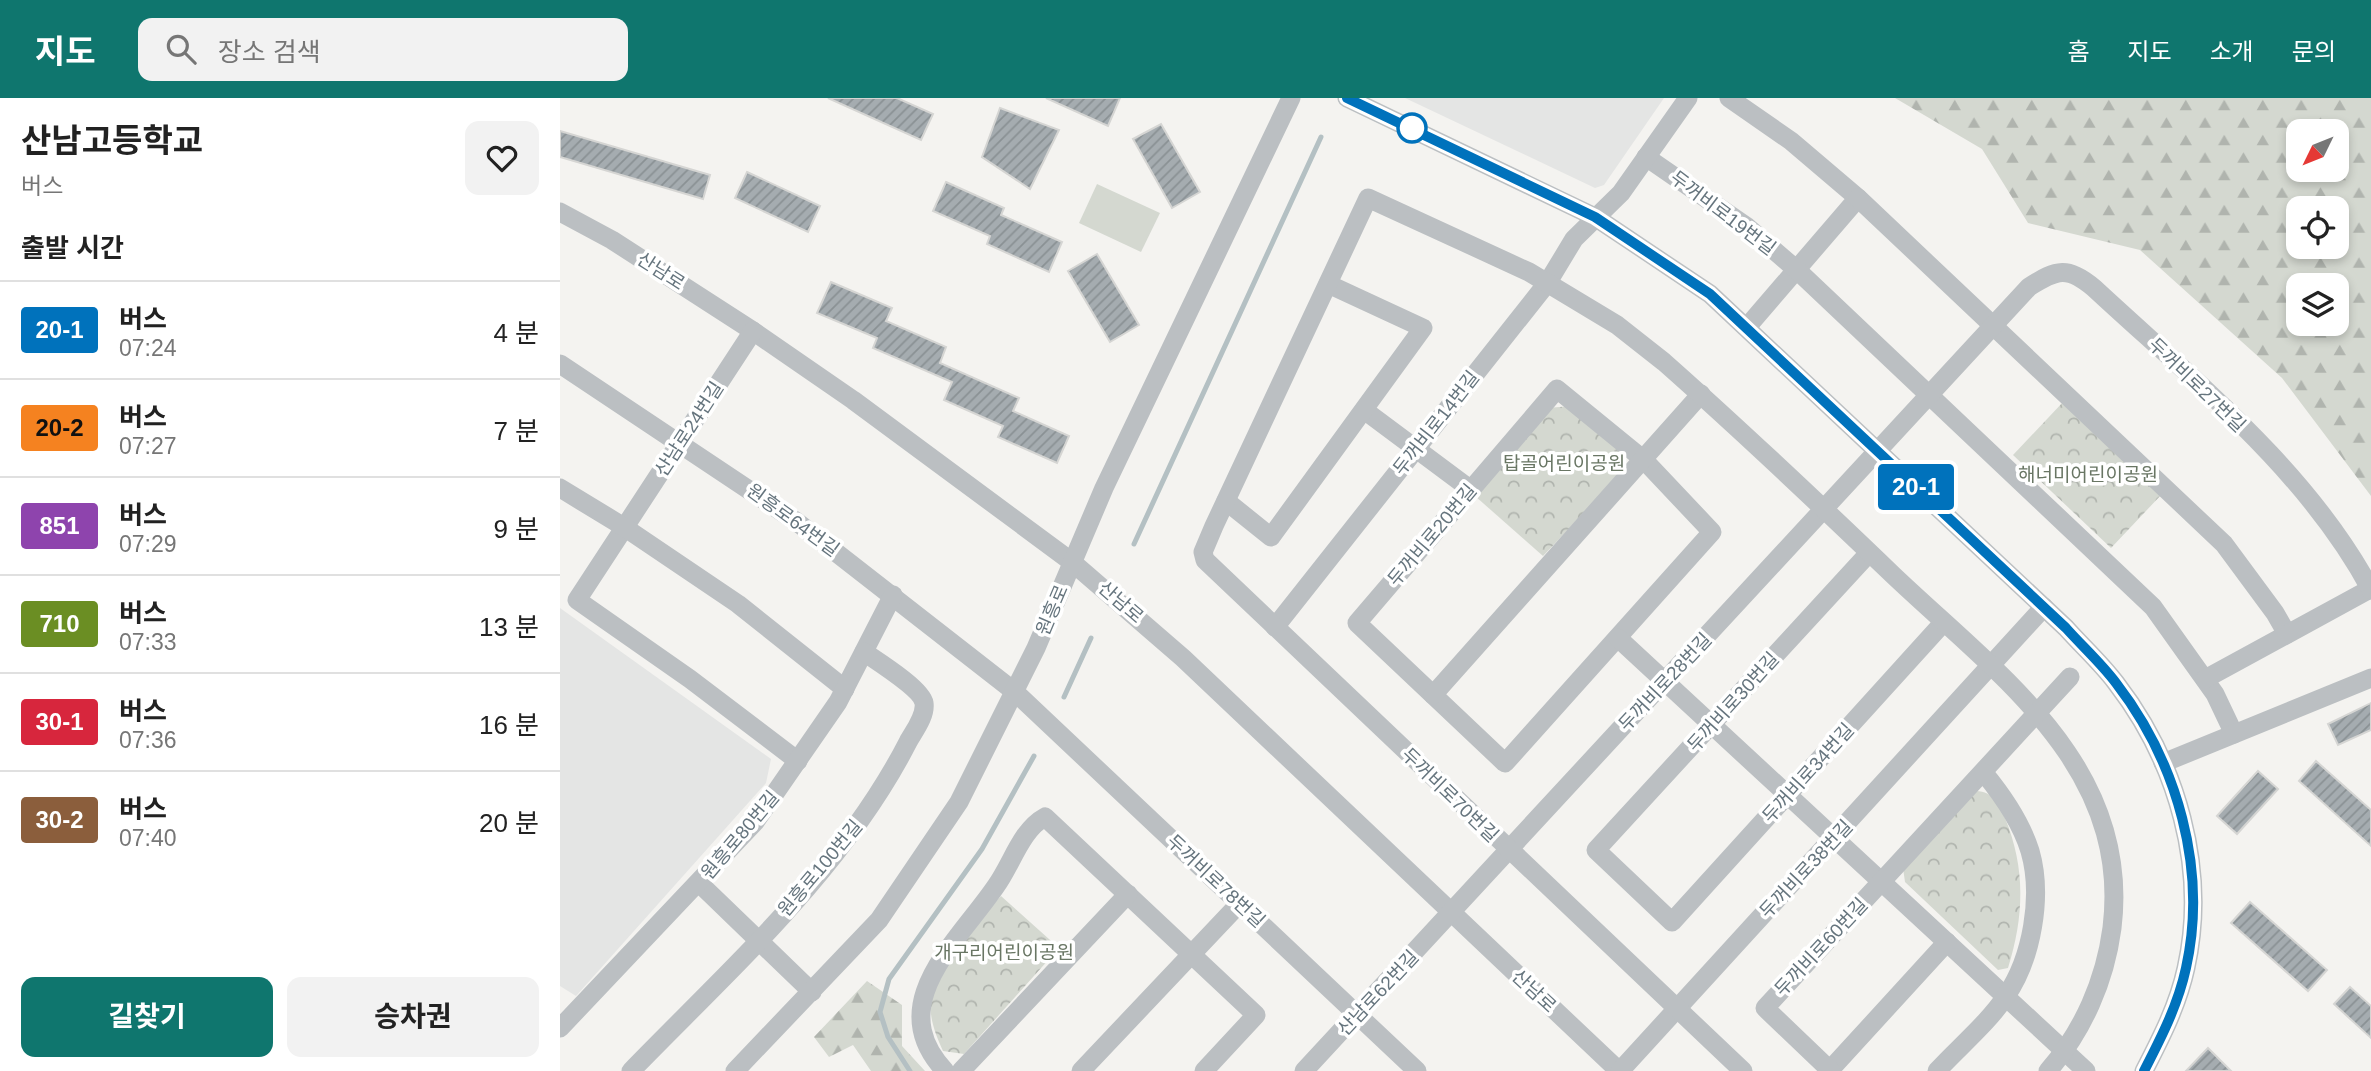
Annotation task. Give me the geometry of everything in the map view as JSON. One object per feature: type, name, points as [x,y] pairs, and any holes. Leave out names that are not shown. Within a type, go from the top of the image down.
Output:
[{"type":"street","name":"원흥로","points":[[735,1071],[879,920],[914,872],[958,802],[1015,692],[1104,488],[1291,98]]},
{"type":"street","points":[[1347,98],[1595,217],[1656,255],[1710,294],[2044,607],[2116,682],[2144,723],[2163,763],[2183,819],[2193,899],[2186,967],[2168,1025],[2144,1071]]},
{"type":"street","name":"두꺼비로14번길","points":[[1275,626],[1548,282],[1574,239],[1621,193],[1688,98]]},
{"type":"street","points":[[1729,98],[1791,141],[1858,198],[1992,327],[2179,499],[2224,544],[2275,613],[2287,634]]},
{"type":"street","name":"두꺼비로19번길","points":[[1646,157],[1746,226],[1798,271]]},
{"type":"street","name":"두꺼비로70번길","points":[[1548,282],[1368,198],[1203,552],[1205,560],[1509,852],[1743,1071]]},
{"type":"street","points":[[1747,327],[1798,271],[1858,198]]},
{"type":"street","name":"산남로","points":[[560,212],[612,240],[753,331],[853,400],[1072,562],[1184,658],[1620,1071]]},
{"type":"street","points":[[1798,271],[2153,607],[2205,678],[2234,734]]},
{"type":"street","name":"두꺼비로27번길","points":[[1878,451],[2029,287],[2049,274],[2066,272],[2080,277],[2281,466],[2323,516],[2371,590]]},
{"type":"street","points":[[1548,282],[1617,325],[1701,394],[2037,713],[2083,774],[2097,802],[2114,874],[2115,908],[2110,948],[2099,983],[2080,1027],[2065,1052],[2048,1071]]},
{"type":"street","points":[[1226,501],[1270,537],[1423,328],[1328,284]]},
{"type":"street","name":"산남로24번길","points":[[753,331],[624,527],[568,595],[690,679],[798,761]]},
{"type":"street","name":"원흥로64번길","points":[[560,364],[797,522],[1015,692]]},
{"type":"street","name":"두꺼비로20번길","points":[[1557,389],[1644,460],[1712,532],[1505,763],[1357,623],[1557,389]]},
{"type":"street","points":[[1433,695],[1701,394]]},
{"type":"street","points":[[1364,410],[1470,489]]},
{"type":"street","name":"두꺼비로28번길","points":[[1452,914],[1878,451]]},
{"type":"street","points":[[560,488],[624,527],[738,604],[845,689]]},
{"type":"street","name":"두꺼비로30번길","points":[[1672,922],[1597,850],[1869,553]]},
{"type":"street","points":[[2205,678],[2371,590]]},
{"type":"street","name":"원흥로80번길","points":[[812,992],[699,883],[755,822],[798,761],[845,689],[893,595]]},
{"type":"street","name":"두꺼비로38번길","points":[[1620,1071],[2044,607]]},
{"type":"street","name":"두꺼비로34번길","points":[[1672,922],[1943,623]]},
{"type":"street","name":"두꺼비로60번길","points":[[1618,638],[2086,1071]]},
{"type":"street","name":"원흥로100번길","points":[[631,1071],[758,940],[865,814],[896,766],[924,712],[924,700],[917,691],[864,652]]},
{"type":"street","name":"두꺼비로60번길","points":[[1947,942],[1830,1071],[1765,1007],[2070,677]]},
{"type":"street","points":[[2163,763],[2371,678]]},
{"type":"street","name":"두꺼비로78번길","points":[[1015,692],[1417,1071]]},
{"type":"street","points":[[1937,1071],[2006,997],[2029,944],[2034,880],[2030,852],[2016,819],[1984,773]]},
{"type":"street","points":[[945,1071],[933,1058],[923,1038],[920,1018],[928,982],[1002,878],[1030,830],[1045,817],[1256,1015],[1204,1071]]},
{"type":"street","points":[[560,1028],[699,883]]},
{"type":"street","points":[[961,1071],[1128,894]]},
{"type":"street","points":[[1081,1071],[1240,903]]},
{"type":"street","name":"산남로62번길","points":[[1304,1071],[1452,914]]},
{"type":"shaded area","points":[[1405,98],[1664,98],[1604,185],[1595,188]]},
{"type":"shaded area","points":[[560,608],[771,759],[766,783],[576,996],[560,986]]},
{"type":"green space","points":[[1895,98],[2371,98],[2371,496],[2282,378],[2140,250],[2028,223],[1982,149]]},
{"type":"green space","points":[[1097,184],[1160,213],[1141,252],[1079,223]]},
{"type":"green space","name":"해너미어린이공원","points":[[2064,401],[2162,494],[2111,548],[2013,455]]},
{"type":"green space","name":"탑골어린이공원","points":[[1572,406],[1627,449],[1621,474],[1543,556],[1475,496],[1547,408]]},
{"type":"green space","points":[[1976,791],[1995,799],[2005,818],[2017,856],[2020,912],[2017,930],[2008,968],[1998,970],[1905,882],[1903,868]]},
{"type":"green space","name":"개구리어린이공원","points":[[1001,896],[1059,948],[964,1054],[943,1051],[931,1016],[932,993],[952,955]]},
{"type":"green space","points":[[867,981],[902,1005],[902,1046],[925,1071],[871,1071],[853,1045],[829,1057],[814,1037]]},
{"type":"building","points":[[828,98],[897,98],[933,114],[921,140]]},
{"type":"building","points":[[1046,98],[1120,98],[1108,126]]},
{"type":"building","points":[[1000,108],[1059,130],[1030,189],[982,157]]},
{"type":"building","points":[[1161,124],[1200,192],[1172,208],[1133,139]]},
{"type":"building","points":[[560,131],[710,175],[703,199],[560,157]]},
{"type":"building","points":[[747,172],[820,206],[808,232],[735,198]]},
{"type":"building","points":[[946,182],[1004,208],[1001,215],[1062,242],[1049,272],[987,244],[990,236],[933,211]]},
{"type":"building","points":[[1097,254],[1139,325],[1110,342],[1068,271]]},
{"type":"building","points":[[831,282],[892,308],[886,321],[946,347],[940,363],[1019,398],[1013,411],[1069,436],[1057,463],[998,437],[1003,426],[944,400],[952,382],[873,348],[877,338],[817,313]]},
{"type":"building","points":[[2371,703],[2371,730],[2338,745],[2328,724]]},
{"type":"building","points":[[2316,761],[2371,810],[2371,846],[2299,781]]},
{"type":"building","points":[[2258,771],[2278,789],[2237,834],[2217,816]]},
{"type":"building","points":[[2250,902],[2327,970],[2308,991],[2231,923]]},
{"type":"building","points":[[2350,987],[2371,1006],[2371,1038],[2334,1004]]},
{"type":"building","points":[[2208,1048],[2231,1071],[2186,1071]]},
{"type":"waterway","points":[[1134,544],[1321,137]]},
{"type":"waterway","points":[[1064,697],[1091,638]]},
{"type":"waterway","points":[[910,1071],[888,1037],[880,1012],[889,979],[982,849],[1034,756]]},
{"type":"bus line","name":"20-1","points":[[1347,98],[1595,217],[1656,255],[1710,294],[2066,628],[2116,682],[2144,723],[2168,773],[2183,819],[2190,855],[2193,899],[2186,967],[2168,1025],[2144,1071]]}]
